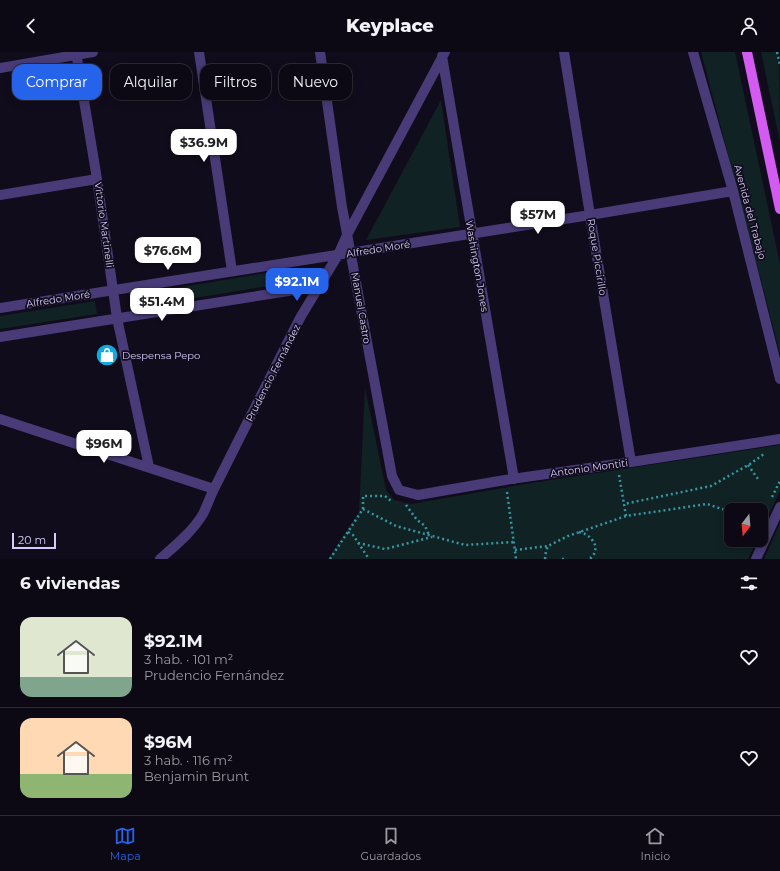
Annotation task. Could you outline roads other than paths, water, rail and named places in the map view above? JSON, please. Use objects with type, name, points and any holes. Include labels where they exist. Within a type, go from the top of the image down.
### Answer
[{"type":"main road","points":[[747,52],[780,209]]},
{"type":"street","points":[[0,68],[76,53],[93,52]]},
{"type":"street","points":[[199,52],[232,272]]},
{"type":"street","name":"Manuel Castro","points":[[320,52],[347,235],[392,476],[399,490]]},
{"type":"street","name":"Roque Piccirillo","points":[[564,52],[631,462]]},
{"type":"street","name":"Avenida del Trabajo","points":[[694,52],[733,191],[780,379]]},
{"type":"street","name":"Vittorio Martinelli","points":[[76,53],[97,179],[117,318],[149,467]]},
{"type":"street","name":"Prudencio Fernández","points":[[160,559],[194,528],[203,513],[300,318],[338,255],[347,235],[443,54]]},
{"type":"street","name":"Washington Jones","points":[[443,54],[514,479]]},
{"type":"street","points":[[0,195],[97,179]]},
{"type":"street","name":"Alfredo Moré","points":[[0,308],[472,234],[733,191]]},
{"type":"street","points":[[0,337],[320,286]]},
{"type":"street","points":[[0,419],[214,489]]},
{"type":"street","name":"Antonio Montiti","points":[[399,490],[418,495],[778,439]]},
{"type":"street","points":[[756,559],[780,507]]},
{"type":"place","name":"Despensa Pepo","points":[[107,355]]}]
